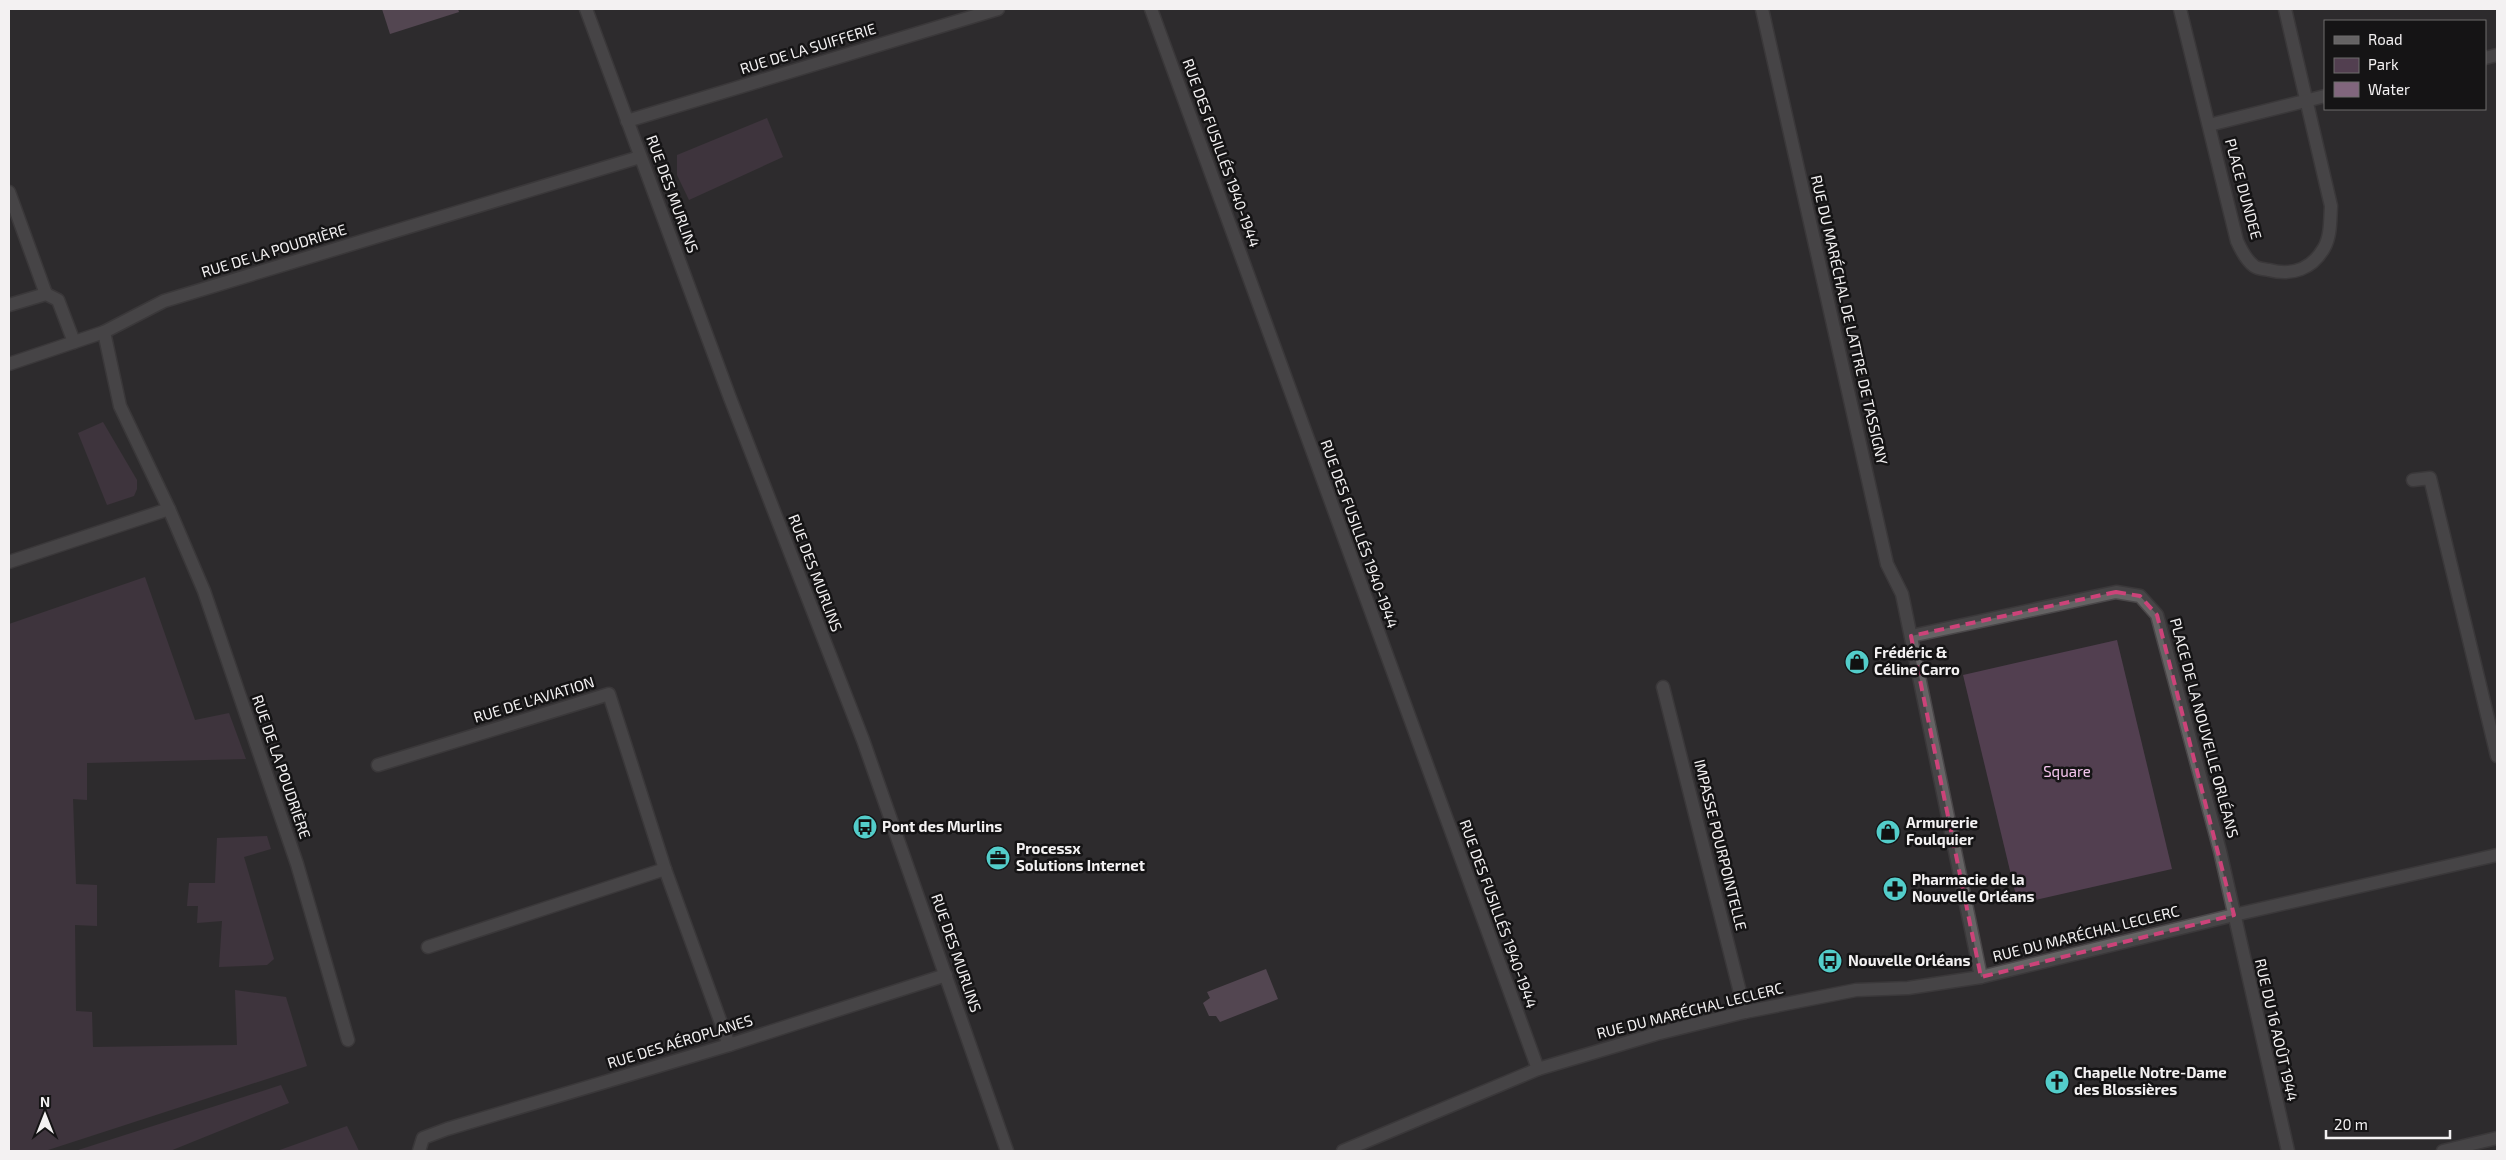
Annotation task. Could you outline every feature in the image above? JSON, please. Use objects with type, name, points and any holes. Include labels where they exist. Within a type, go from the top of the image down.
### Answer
[{"type":"street","name":"RUE DES MURLINS","points":[[586,9],[730,398],[863,740],[1007,1151]]},
{"type":"street","name":"RUE DE LA SUIFFERIE","points":[[627,121],[998,9]]},
{"type":"street","name":"RUE DES FUSILLÉS 1940-1944","points":[[1152,9],[1538,1069]]},
{"type":"street","name":"RUE DU MARÉCHAL DE LATTRE DE TASSIGNY","points":[[1762,9],[1887,564],[1902,594],[1911,636]]},
{"type":"street","name":"PLACE DUNDEE","points":[[2180,9],[2237,241],[2243,253],[2255,267],[2273,271],[2296,272],[2314,262],[2325,246],[2330,228],[2331,206],[2285,9]]},
{"type":"street","points":[[2305,101],[2324,96]]},
{"type":"street","name":"PLACE DUNDEE","points":[[2209,125],[2305,101]]},
{"type":"street","name":"RUE DE LA POUDRIÈRE","points":[[348,1040],[297,864],[204,591],[169,509],[120,406],[104,332],[164,301],[640,158]]},
{"type":"street","points":[[9,192],[46,294]]},
{"type":"street","points":[[9,305],[46,294],[58,300],[74,342]]},
{"type":"street","points":[[9,364],[104,332]]},
{"type":"street","points":[[2413,480],[2430,478],[2497,756]]},
{"type":"street","points":[[9,562],[169,509]]},
{"type":"street","name":"PLACE DE LA NOUVELLE ORLÉANS","points":[[1911,636],[2116,592],[2140,596],[2157,615],[2220,852],[2234,915]]},
{"type":"street","points":[[1911,636],[1981,977]]},
{"type":"street","name":"IMPASSE POURPOINTELLE","points":[[1663,687],[1745,1012]]},
{"type":"street","name":"RUE DE L'AVIATION","points":[[378,765],[609,694],[666,869],[729,1045]]},
{"type":"street","name":"RUE DU MARÉCHAL LECLERC","points":[[1343,1151],[1538,1069],[1656,1034],[1745,1012],[1856,990],[1908,988],[1981,977],[2234,915],[2497,855]]},
{"type":"street","points":[[428,947],[666,869]]},
{"type":"street","name":"RUE DU 16 AOÛT 1944","points":[[2234,915],[2288,1151]]},
{"type":"street","name":"RUE DES AÉROPLANES","points":[[419,1151],[423,1138],[447,1129],[729,1045],[946,975]]},
{"type":"street","points":[[2443,1151],[2497,1138]]},
{"type":"highlighted area","points":[[2116,592],[2140,596],[2157,615],[2234,915],[1981,977],[1911,636]]},
{"type":"green space","points":[[767,118],[783,157],[689,200],[677,175],[677,155]]},
{"type":"green space","points":[[103,422],[137,480],[137,489],[134,496],[107,505],[78,433]]},
{"type":"green space","points":[[145,577],[195,720],[229,713],[246,759],[87,763],[87,800],[73,799],[76,884],[97,885],[97,926],[75,925],[76,1011],[92,1012],[93,1047],[237,1045],[235,990],[286,997],[307,1066],[45,1151],[9,1151],[9,624]]},
{"type":"green space","name":"Square","points":[[2117,640],[2172,869],[2018,904],[1963,675]]},
{"type":"green space","points":[[267,836],[271,849],[244,857],[274,959],[267,965],[219,967],[222,921],[197,923],[198,906],[187,906],[189,883],[215,883],[217,838]]},
{"type":"green space","points":[[281,1085],[289,1103],[170,1151],[75,1151]]},
{"type":"green space","points":[[347,1126],[359,1151],[277,1151]]},
{"type":"water","points":[[382,9],[458,9],[459,12],[390,34]]},
{"type":"water","points":[[1266,969],[1278,999],[1220,1022],[1216,1016],[1209,1016],[1203,1003],[1210,998],[1207,992]]},
{"type":"place","name":"Frédéric & Céline Carro","points":[[1857,662]]},
{"type":"place","name":"Pont des Murlins","points":[[865,827]]},
{"type":"place","name":"Armurerie Foulquier","points":[[1888,832]]},
{"type":"place","name":"Processx Solutions Internet","points":[[998,858]]},
{"type":"place","name":"Pharmacie de la Nouvelle Orléans","points":[[1895,889]]},
{"type":"place","name":"Nouvelle Orléans","points":[[1830,961]]},
{"type":"place","name":"Chapelle Notre-Dame des Blossières","points":[[2057,1082]]}]
